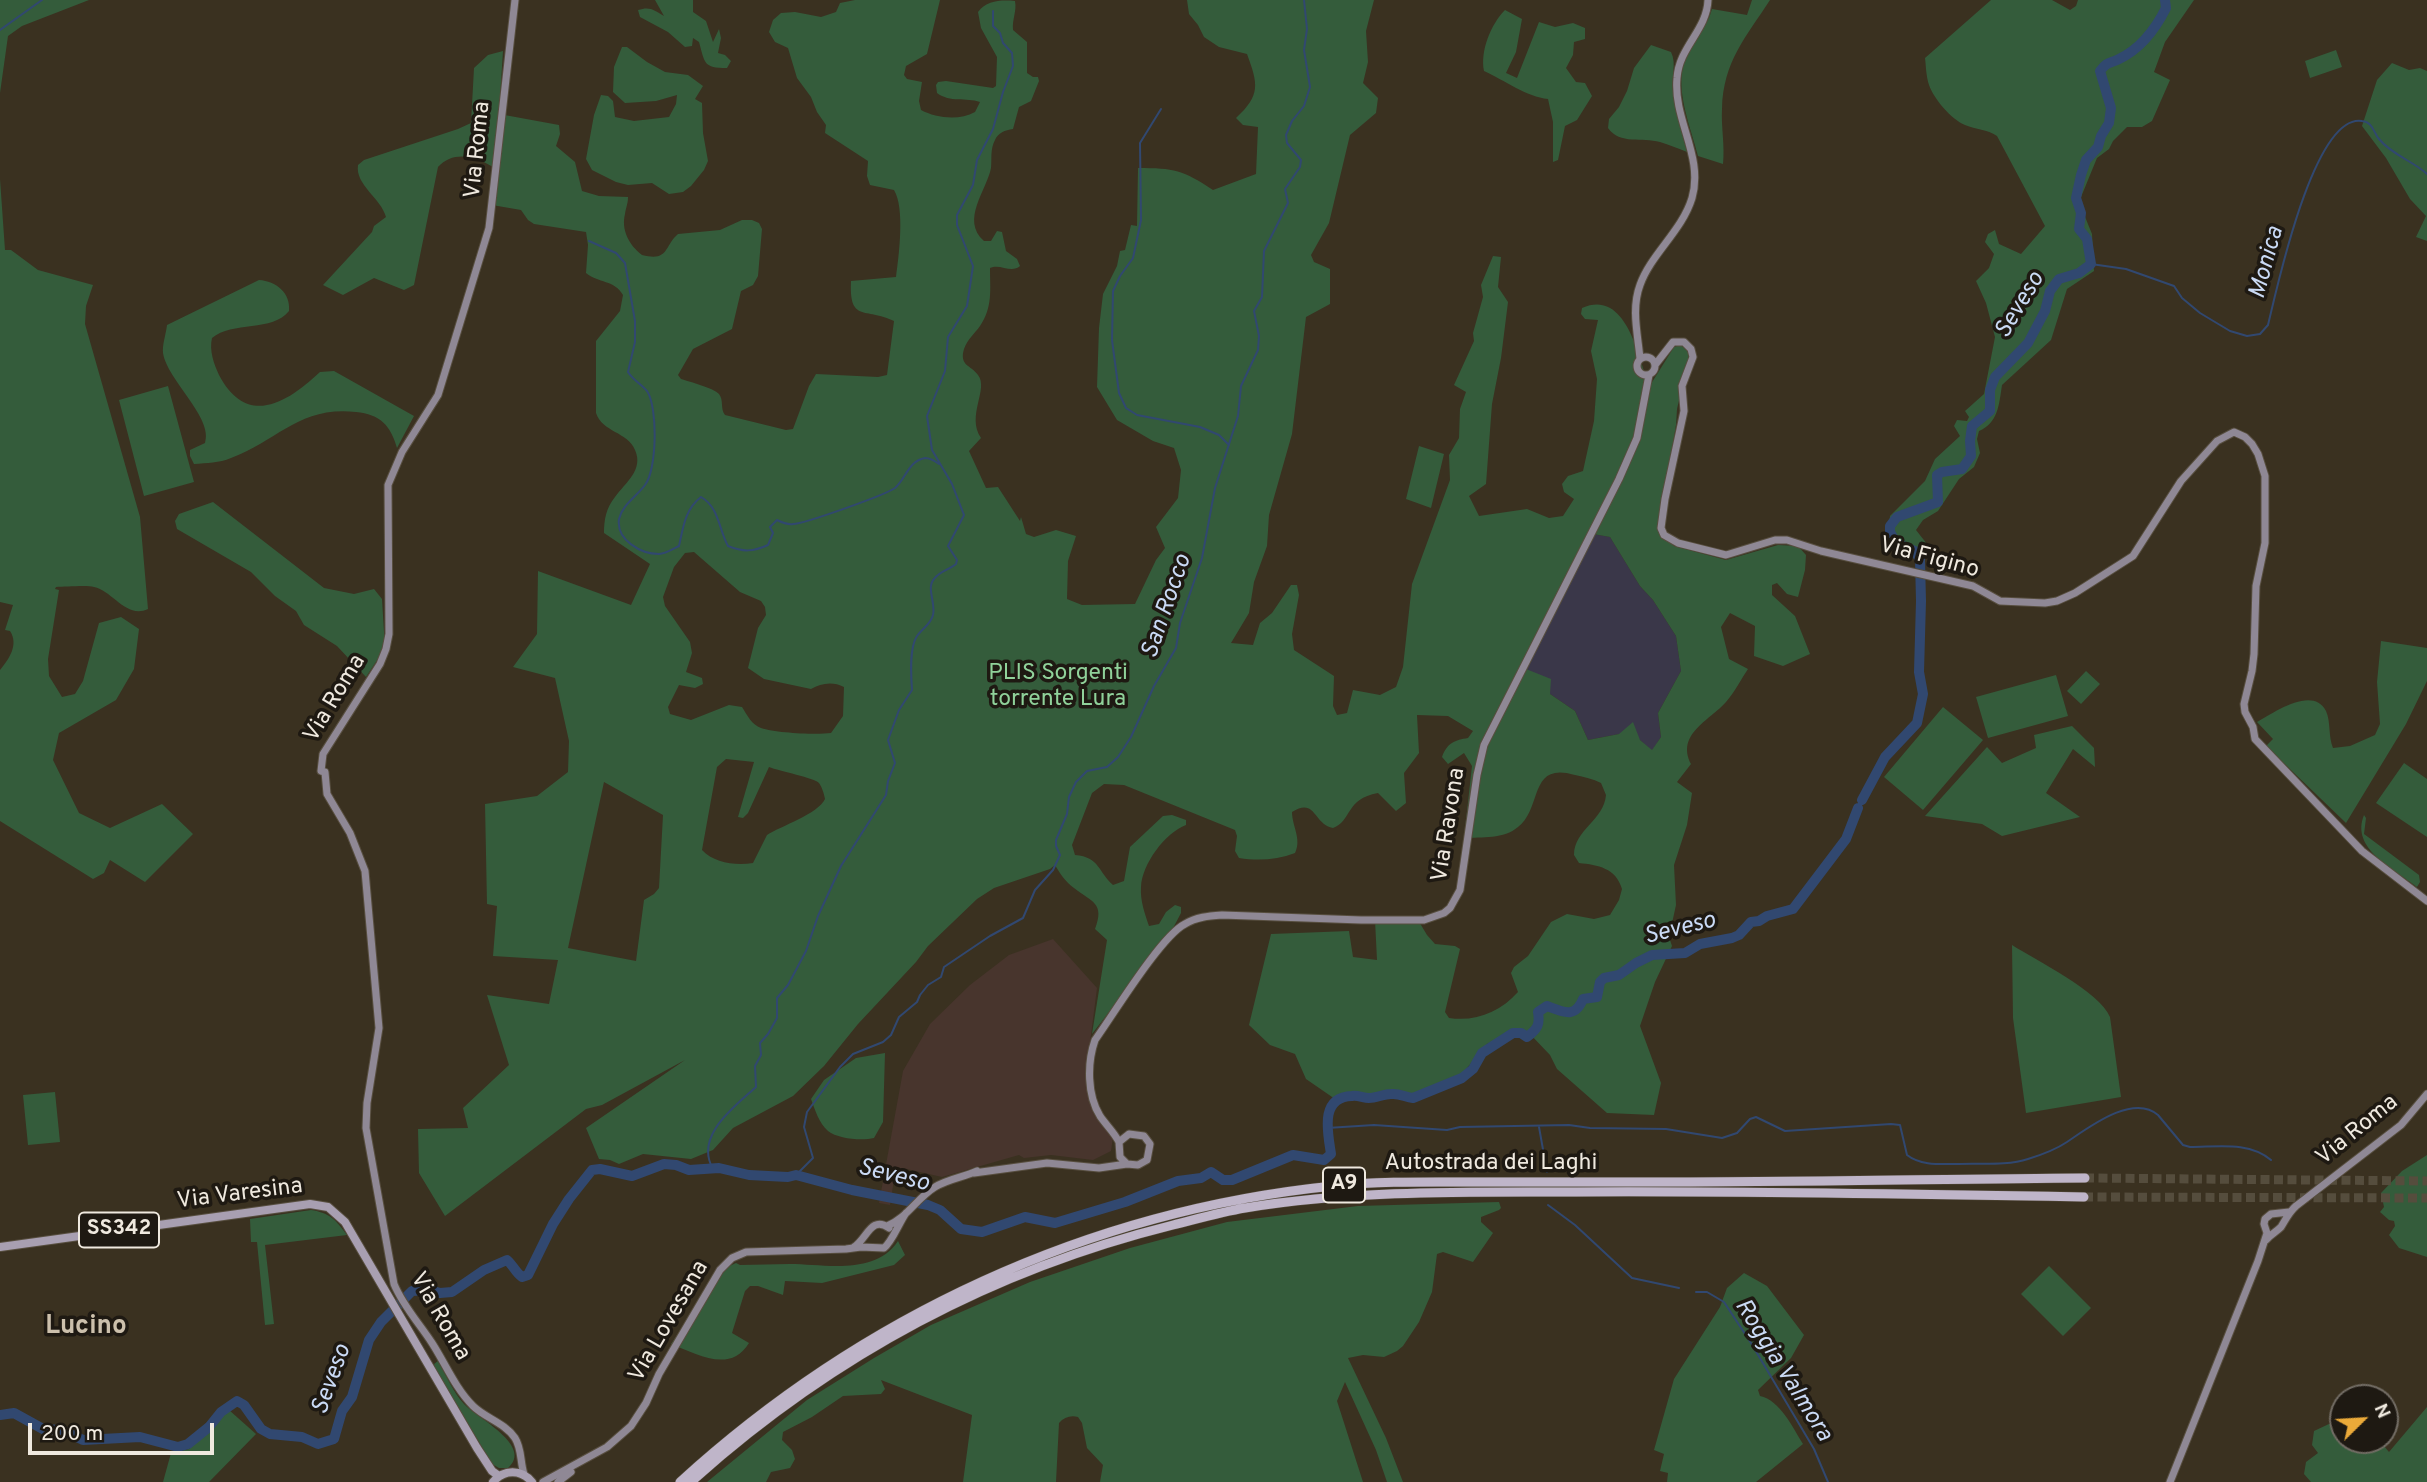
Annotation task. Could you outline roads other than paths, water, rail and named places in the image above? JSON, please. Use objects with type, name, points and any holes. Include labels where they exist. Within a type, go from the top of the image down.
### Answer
[{"type":"highway","name":"Autostrada dei Laghi","points":[[680,1482],[758,1415],[820,1371],[932,1305],[1005,1271],[1081,1241],[1241,1198],[1336,1185],[1429,1182],[2085,1178]]},
{"type":"highway","name":"Autostrada dei Laghi","points":[[691,1482],[733,1446],[828,1375],[876,1345],[945,1308],[1017,1275],[1086,1249],[1131,1235],[1242,1208],[1339,1196],[1432,1193],[1710,1191],[2084,1197]]},
{"type":"main road","name":"Via Varesina","points":[[0,1247],[274,1209],[320,1205],[335,1211],[345,1222],[495,1480]]},
{"type":"main road","points":[[495,1480],[519,1473],[532,1482]]},
{"type":"street","name":"Via Roma","points":[[515,0],[489,228],[438,395],[402,452],[388,485],[389,634],[386,649],[380,664],[327,747],[322,758],[321,771],[325,772],[327,794],[350,833],[365,871],[379,1028],[367,1103],[366,1128],[394,1284],[402,1301],[466,1398],[516,1439],[521,1464],[519,1473]]},
{"type":"street","points":[[1640,359],[1635,317],[1640,284],[1687,211],[1696,182],[1695,165],[1677,96],[1676,82],[1682,53],[1701,25],[1707,0]]},
{"type":"street","points":[[1638,337],[1655,366]]},
{"type":"street","name":"Via Figino","points":[[1640,359],[1661,355],[1669,344],[1680,341],[1688,345],[1693,357],[1682,386],[1684,411],[1665,499],[1661,528],[1664,535],[1678,543],[1726,555],[1775,540],[1787,540],[1821,551],[1973,586],[2000,601],[2045,603],[2065,598],[2133,556],[2181,481],[2217,442],[2234,432],[2245,437],[2258,454],[2265,476],[2264,543],[2256,586],[2254,654],[2244,704],[2255,739],[2362,851],[2427,901]]},
{"type":"street","points":[[1646,375],[1661,355]]},
{"type":"street","name":"Via Ravona","points":[[1119,1142],[1092,1099],[1090,1066],[1095,1040],[1168,938],[1184,924],[1202,917],[1222,915],[1336,920],[1424,920],[1444,914],[1455,902],[1460,890],[1484,745],[1619,479],[1637,438],[1646,375],[1639,369],[1640,359]]},
{"type":"street","name":"Via Roma","points":[[2289,1212],[2401,1125],[2427,1094]]},
{"type":"street","points":[[1114,1132],[1127,1135]]},
{"type":"street","points":[[887,1226],[897,1222],[936,1186],[974,1173],[1047,1163],[1099,1168],[1127,1164],[1138,1166],[1147,1160],[1150,1150],[1144,1136],[1134,1133],[1119,1142],[1119,1157],[1127,1164]]},
{"type":"street","points":[[974,1173],[978,1170],[1038,1160],[1105,1164],[1119,1157]]},
{"type":"street","points":[[2270,1231],[2264,1224],[2269,1215],[2289,1212]]},
{"type":"street","points":[[2270,1231],[2279,1229],[2289,1212]]},
{"type":"street","points":[[867,1235],[873,1247],[880,1249],[887,1246],[906,1213]]},
{"type":"street","points":[[2275,1214],[2280,1217],[2282,1223]]},
{"type":"street","points":[[851,1248],[862,1242],[874,1225],[882,1223],[892,1235]]},
{"type":"street","points":[[2170,1482],[2270,1231]]},
{"type":"street","name":"Via Lovesana","points":[[550,1481],[622,1436],[639,1416],[659,1374],[726,1262],[746,1252],[873,1247]]},
{"type":"waterway","points":[[0,30],[42,0]]},
{"type":"waterway","name":"San Rocco","points":[[796,1175],[813,1158],[804,1127],[807,1112],[840,1067],[853,1054],[883,1042],[891,1035],[899,1017],[917,1002],[928,985],[941,977],[944,967],[1023,918],[1035,890],[1053,870],[1060,855],[1056,840],[1076,782],[1087,771],[1107,767],[1118,757],[1176,648],[1180,623],[1202,558],[1215,488],[1238,416],[1241,386],[1258,350],[1259,336],[1254,311],[1262,297],[1264,251],[1288,203],[1285,189],[1300,167],[1301,160],[1287,143],[1286,135],[1292,121],[1304,106],[1310,87],[1304,50],[1307,29],[1304,0]]},
{"type":"waterway","name":"Seveso","points":[[1862,800],[1885,757],[1917,723],[1923,694],[1919,672],[1920,560],[1915,551],[1896,543],[1890,526],[1897,517],[1938,502],[1937,475],[1962,469],[1971,456],[1972,426],[1990,411],[1990,390],[1995,377],[2028,343],[2045,311],[2050,291],[2059,279],[2079,273],[2091,264],[2087,239],[2079,229],[2081,213],[2076,198],[2086,160],[2098,147],[2109,123],[2111,108],[2100,71],[2107,64],[2134,50],[2147,37],[2166,8],[2165,0]]},
{"type":"waterway","points":[[713,1169],[708,1157],[712,1134],[728,1113],[756,1087],[755,1066],[761,1055],[760,1043],[777,1018],[777,998],[788,985],[806,951],[818,916],[841,866],[886,795],[895,763],[888,740],[899,710],[912,690],[911,662],[914,641],[933,615],[931,591],[934,579],[956,564],[957,560],[948,546],[964,515],[952,484],[932,450],[927,416],[945,371],[948,337],[967,306],[973,266],[957,225],[957,215],[973,185],[977,160],[993,129],[1013,66],[1012,53],[993,26],[993,11]]},
{"type":"waterway","points":[[1161,109],[1140,143],[1141,220],[1133,258],[1113,291],[1112,340],[1119,393],[1126,408],[1137,415],[1200,427],[1219,435],[1229,445]]},
{"type":"waterway","name":"Monica","points":[[2091,264],[2126,269],[2174,286],[2182,298],[2200,313],[2230,331],[2247,336],[2260,334],[2268,325],[2300,206],[2328,144],[2345,126],[2362,121],[2368,123],[2384,145],[2427,174]]},
{"type":"waterway","points":[[589,241],[616,253],[625,263],[635,321],[635,342],[628,372],[647,391],[653,410],[655,438],[649,477],[623,509],[619,519],[621,533],[631,544],[659,554],[679,546],[688,513],[701,497],[712,507],[728,546],[743,550],[758,549],[768,545],[773,533],[770,527],[777,520],[793,524],[844,509],[895,488],[911,466],[919,460],[925,458],[939,464]]},
{"type":"waterway","name":"Seveso","points":[[0,1415],[14,1413],[43,1429],[62,1430],[83,1440],[140,1437],[178,1447],[188,1444],[209,1427],[221,1412],[237,1401],[244,1405],[261,1429],[270,1434],[302,1437],[318,1444],[334,1439],[342,1411],[352,1397],[369,1340],[381,1322],[412,1291],[452,1292],[484,1270],[507,1260],[522,1277],[528,1275],[553,1224],[592,1170],[600,1169],[632,1176],[664,1164],[689,1170],[719,1168],[749,1175],[796,1175],[852,1190],[928,1205],[940,1210],[961,1229],[982,1232],[1025,1217],[1055,1223],[1125,1202],[1178,1181],[1201,1178],[1211,1172],[1223,1180],[1232,1180],[1293,1155],[1324,1160],[1331,1154],[1328,1127],[1330,1109],[1342,1098],[1372,1098],[1394,1094],[1413,1098],[1462,1078],[1473,1069],[1482,1053],[1513,1033],[1521,1033],[1527,1037],[1531,1034],[1539,1020],[1538,1012],[1547,1006],[1563,1012],[1572,1012],[1583,999],[1597,997],[1600,982],[1604,978],[1619,975],[1652,955],[1685,953],[1700,944],[1732,938],[1739,935],[1751,922],[1793,909],[1846,839],[1858,808]]},
{"type":"waterway","points":[[1327,1128],[1374,1125],[1447,1130],[1460,1127],[1569,1125],[1590,1128],[1666,1129],[1722,1138],[1737,1133],[1750,1119],[1756,1117],[1785,1131],[1891,1124],[1900,1125],[1907,1155],[1918,1161],[1938,1164],[1993,1164],[2011,1163],[2043,1154],[2111,1115],[2136,1108],[2148,1109],[2158,1115],[2183,1145],[2243,1148],[2253,1150],[2271,1160]]},
{"type":"waterway","points":[[1539,1127],[1547,1172]]},
{"type":"waterway","name":"Roggia Valmora","points":[[1548,1205],[1575,1225],[1632,1278],[1679,1288]]},
{"type":"waterway","name":"Roggia Valmora","points":[[1696,1292],[1707,1292],[1724,1302],[1814,1449],[1828,1482]]},
{"type":"tunnel","points":[[2085,1178],[2427,1181]]},
{"type":"tunnel","points":[[2084,1197],[2427,1198]]},
{"type":"district","name":"Lucino","points":[[86,1328]]},
{"type":"park label","name":"PLIS Sorgenti torrente Lura","points":[[1058,687]]}]
